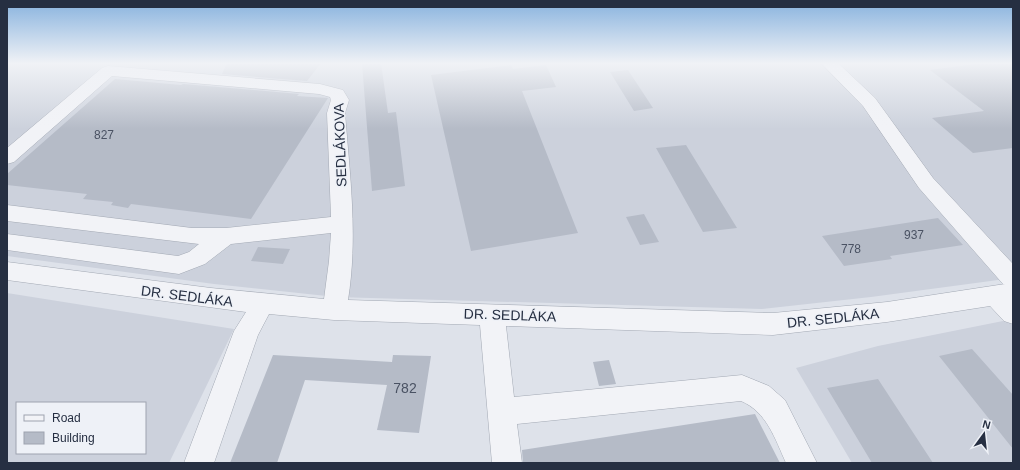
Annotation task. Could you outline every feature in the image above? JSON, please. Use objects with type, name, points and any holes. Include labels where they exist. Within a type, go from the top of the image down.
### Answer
[{"type":"street","name":"SEDLÁKOVA","points":[[7,158],[92,85]]},
{"type":"street","name":"SEDLÁKOVA","points":[[262,85],[329,91],[337,94],[340,100],[336,113],[343,224],[334,310]]},
{"type":"street","points":[[851,85],[869,102],[926,183],[1007,289],[1013,314]]},
{"type":"street","points":[[7,213],[192,236],[226,236],[343,224]]},
{"type":"street","points":[[7,242],[179,265],[197,258],[226,236]]},
{"type":"street","name":"DR. SEDLÁKA","points":[[7,271],[261,305],[334,310],[773,324],[887,312],[1007,289]]},
{"type":"street","points":[[199,463],[247,331],[261,305]]},
{"type":"street","points":[[492,315],[507,463]]},
{"type":"street","points":[[502,412],[742,388],[759,394],[776,410],[802,463]]},
{"type":"shaded area","points":[[7,85],[1013,85],[1013,278],[871,297],[762,309],[336,297],[214,284],[7,256]]},
{"type":"shaded area","points":[[7,293],[234,329],[169,463],[7,463]]},
{"type":"shaded area","points":[[1013,319],[1013,463],[852,463],[796,368],[878,346]]},
{"type":"building","points":[[108,85],[194,85],[328,98],[251,219],[131,204],[128,208],[111,205],[113,202],[83,199],[87,194],[7,185],[7,174]]},
{"type":"building","points":[[364,85],[384,85],[388,113],[396,112],[405,186],[372,191]]},
{"type":"building","points":[[433,85],[555,85],[556,87],[522,91],[578,233],[471,251]]},
{"type":"building","points":[[618,85],[638,85],[653,108],[634,111]]},
{"type":"building","points":[[950,85],[1013,85],[1013,148],[973,153],[932,118],[984,111]]},
{"type":"building","points":[[686,145],[737,228],[703,232],[656,148]]},
{"type":"building","points":[[644,214],[659,242],[640,245],[626,217]]},
{"type":"building","points":[[938,218],[963,245],[890,256],[892,259],[844,266],[822,236]]},
{"type":"building","points":[[258,247],[290,249],[283,264],[251,261]]},
{"type":"building","points":[[972,349],[1013,395],[1013,449],[939,356]]},
{"type":"building","points":[[273,355],[392,362],[393,355],[431,356],[419,433],[377,430],[387,385],[305,380],[277,463],[230,463]]},
{"type":"building","points":[[609,360],[616,384],[599,386],[593,362]]},
{"type":"building","points":[[878,379],[933,463],[872,463],[827,388]]},
{"type":"building","points":[[755,414],[780,463],[523,463],[522,450]]}]
